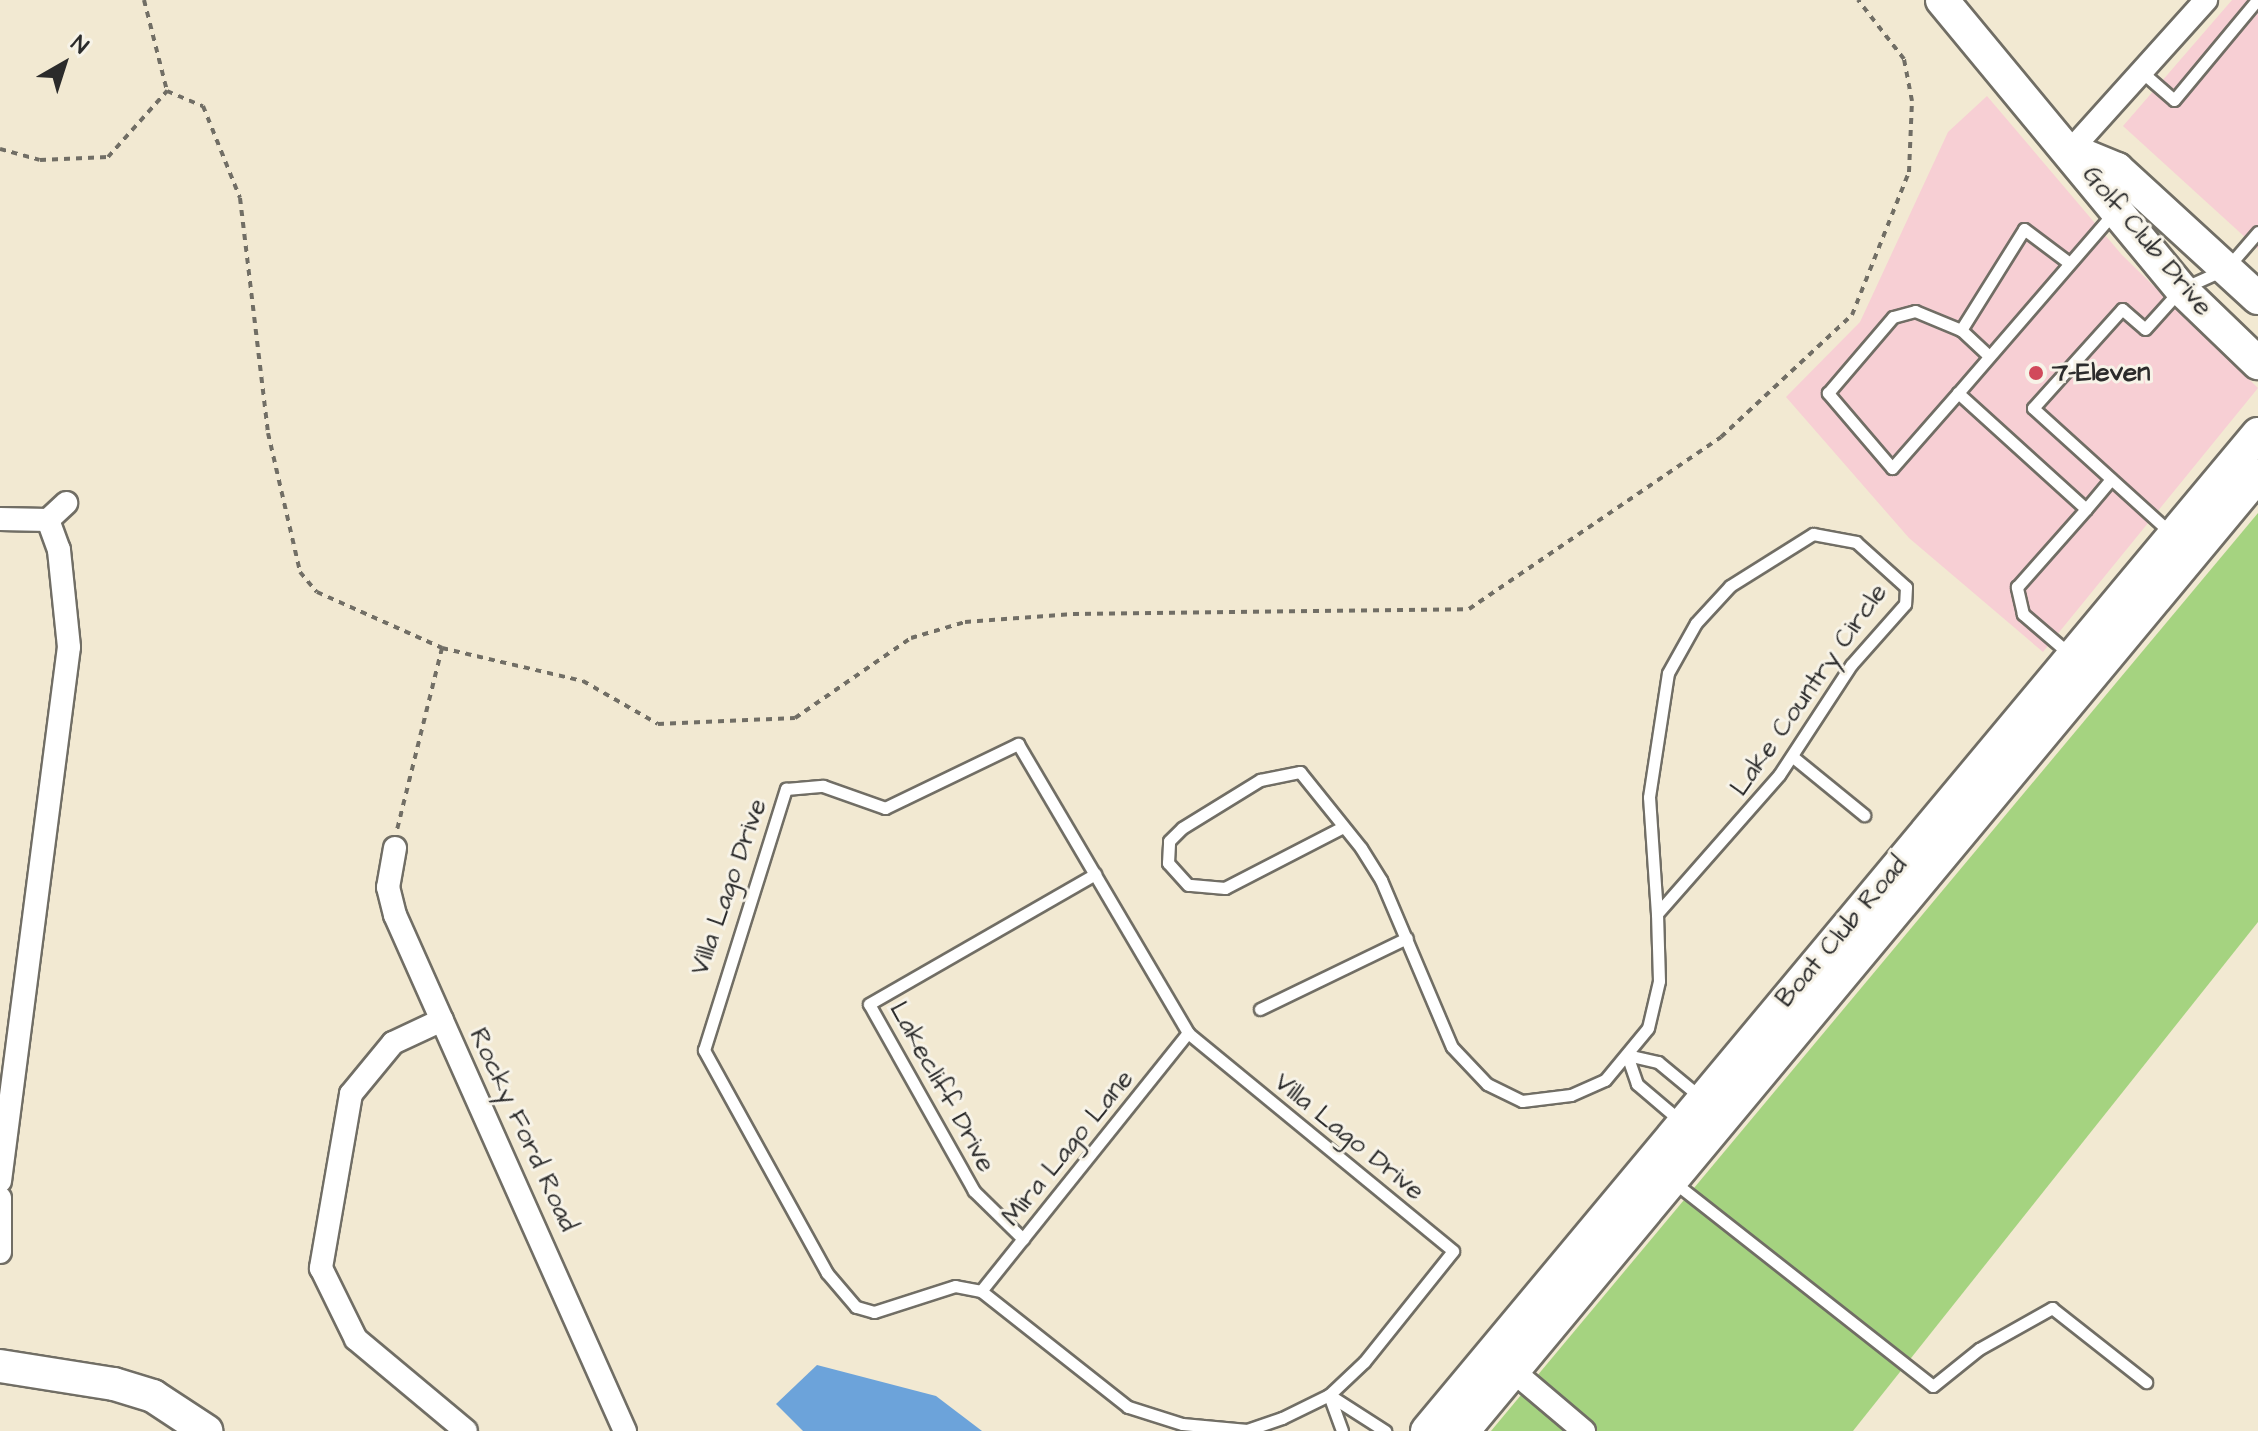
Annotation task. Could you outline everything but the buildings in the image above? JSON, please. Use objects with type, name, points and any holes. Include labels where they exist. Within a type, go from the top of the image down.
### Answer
[{"type":"main road","name":"Golf Club Drive","points":[[1948,2],[2071,150],[2117,169],[2126,198],[2181,289],[2258,363]]},
{"type":"main road","name":"Golf Club Drive","points":[[2126,198],[2226,269],[2258,298]]},
{"type":"main road","name":"Boat Club Road","points":[[1463,1431],[1672,1180],[1700,1118],[2072,657],[2258,434]]},
{"type":"main road","name":"Boat Club Road","points":[[1427,1431],[2258,475]]},
{"type":"main road","points":[[0,1366],[114,1384],[153,1396],[206,1431]]},
{"type":"street","points":[[2071,150],[2206,0]]},
{"type":"street","points":[[0,519],[48,520],[66,503]]},
{"type":"street","points":[[0,1181],[69,647],[59,550],[48,520]]},
{"type":"street","name":"Rocky Ford Road","points":[[395,848],[388,887],[395,915],[625,1431]]},
{"type":"street","points":[[442,1020],[393,1043],[351,1094],[321,1268],[356,1339],[466,1431]]},
{"type":"street","points":[[0,1198],[0,1252]]},
{"type":"street","points":[[1513,1371],[1584,1431]]},
{"type":"lane","points":[[2143,73],[2174,100],[2257,0]]},
{"type":"lane","points":[[1989,356],[1961,330],[1915,311],[1893,317],[1828,393],[1892,468],[2126,198]]},
{"type":"lane","points":[[1961,330],[2024,229],[2068,262]]},
{"type":"lane","points":[[2173,536],[2033,408],[2122,309],[2145,329],[2181,289],[2226,269],[2258,232]]},
{"type":"lane","points":[[1958,393],[2086,509]]},
{"type":"lane","points":[[2072,657],[2023,614],[2017,587],[2111,479]]},
{"type":"lane","name":"Lake Country Circle","points":[[1343,827],[1225,888],[1188,885],[1168,863],[1169,841],[1182,828],[1239,790],[1292,770],[1343,827],[1381,880],[1452,1047],[1505,1094],[1522,1101],[1571,1095],[1605,1080],[1627,1055],[1653,1016],[1657,914],[1650,773],[1658,705],[1680,648],[1713,602],[1764,559],[1813,534],[1842,536],[1897,578],[1907,598],[1839,681],[1793,757],[1657,914]]},
{"type":"lane","name":"Villa Lago Drive","points":[[1018,744],[1095,874],[1188,1033],[1453,1251],[1329,1395],[1247,1430],[1203,1426],[1128,1407],[981,1291],[955,1286],[874,1312],[856,1307],[827,1273],[704,1050],[712,1007],[776,808],[786,789],[803,783],[885,808],[1018,744]]},
{"type":"lane","points":[[1793,757],[1864,815]]},
{"type":"lane","name":"Lakecliff Drive","points":[[1023,1239],[974,1191],[869,1004],[1095,874]]},
{"type":"lane","points":[[1260,1009],[1407,938]]},
{"type":"lane","name":"Mira Lago Lane","points":[[981,1291],[1188,1033]]},
{"type":"lane","points":[[1627,1055],[1658,1062],[1700,1118]]},
{"type":"lane","points":[[1627,1055],[1637,1084],[1700,1118]]},
{"type":"lane","points":[[1672,1180],[1933,1386],[1979,1349],[2052,1308],[2146,1382]]},
{"type":"lane","points":[[1329,1395],[1342,1431]]},
{"type":"lane","points":[[1329,1395],[1385,1431]]},
{"type":"path","points":[[144,0],[167,91]]},
{"type":"path","points":[[167,91],[203,106],[240,198],[268,433],[300,572],[317,592],[442,648],[583,681],[658,724],[795,718],[911,638],[965,622],[1073,614],[1469,609],[1721,437],[1852,315],[1909,172],[1912,101],[1904,59],[1858,0]]},
{"type":"path","points":[[0,149],[40,160],[108,157],[167,91]]},
{"type":"path","points":[[395,848],[442,648]]},
{"type":"shaded area","points":[[2232,0],[2258,0],[2258,249],[2123,126]]},
{"type":"shaded area","points":[[1987,96],[2122,255],[2258,388],[2043,652],[1909,538],[1786,397],[1860,322],[1948,132]]},
{"type":"green space","points":[[2258,513],[2258,922],[1853,1431],[1491,1431]]},
{"type":"water","points":[[817,1365],[936,1396],[982,1431],[803,1431],[776,1404]]},
{"type":"place","name":"7-Eleven","points":[[2036,373]]}]
